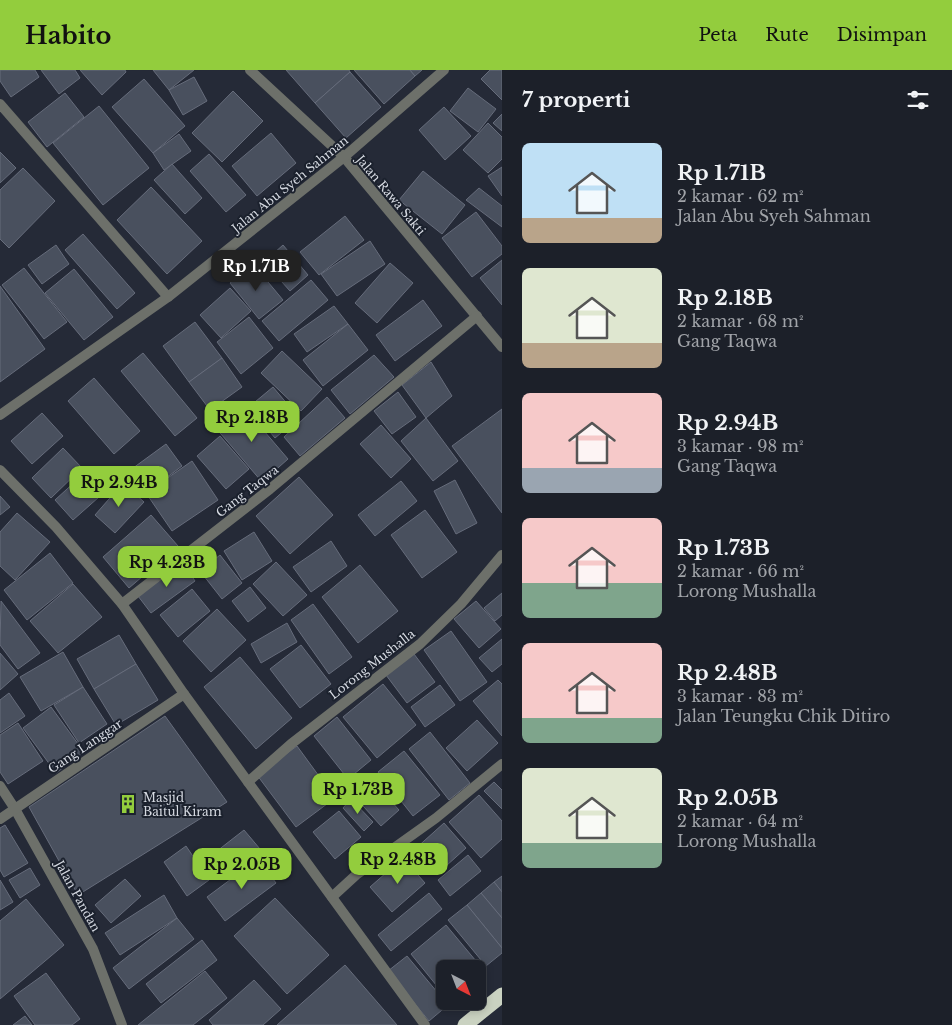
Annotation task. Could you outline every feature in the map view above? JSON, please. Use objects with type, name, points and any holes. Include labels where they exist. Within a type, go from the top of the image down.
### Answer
[{"type":"highway","points":[[465,1025],[502,995]]},
{"type":"street","name":"Jalan Rawa Sakti","points":[[250,70],[344,157],[502,347]]},
{"type":"street","name":"Jalan Abu Syeh Sahman","points":[[2,410],[168,297],[344,157],[444,70]]},
{"type":"street","points":[[0,104],[168,297]]},
{"type":"street","name":"Gang Taqwa","points":[[122,604],[270,490],[477,316]]},
{"type":"street","points":[[0,470],[56,527],[122,604],[184,694],[425,1025]]},
{"type":"street","name":"Lorong Mushalla","points":[[248,782],[291,744],[420,644],[461,604],[502,555]]},
{"type":"street","name":"Gang Langgar","points":[[0,819],[184,694]]},
{"type":"street","points":[[332,897],[356,875],[436,818],[502,764]]},
{"type":"street","name":"Jalan Pandan","points":[[0,786],[15,809],[93,949],[122,1025]]},
{"type":"building","points":[[0,70],[35,70],[39,77],[11,97],[0,81]]},
{"type":"building","points":[[41,70],[75,70],[80,78],[59,94]]},
{"type":"building","points":[[80,70],[125,70],[126,72],[102,95]]},
{"type":"building","points":[[153,70],[194,70],[169,90]]},
{"type":"building","points":[[286,70],[349,70],[350,72],[315,103]]},
{"type":"building","points":[[354,70],[410,70],[415,76],[384,104]]},
{"type":"building","points":[[410,70],[422,70],[415,76]]},
{"type":"building","points":[[490,70],[502,70],[502,100],[481,79]]},
{"type":"building","points":[[350,72],[381,107],[346,138],[315,103]]},
{"type":"building","points":[[194,77],[207,101],[183,115],[169,90]]},
{"type":"building","points":[[144,79],[185,126],[153,153],[112,107]]},
{"type":"building","points":[[468,88],[496,109],[478,132],[450,111]]},
{"type":"building","points":[[233,91],[263,121],[222,162],[192,133]]},
{"type":"building","points":[[65,93],[84,117],[47,147],[28,122]]},
{"type":"building","points":[[99,106],[149,168],[103,205],[53,143]]},
{"type":"building","points":[[444,107],[471,136],[445,160],[419,130]]},
{"type":"building","points":[[502,114],[502,131],[493,123]]},
{"type":"building","points":[[488,123],[502,137],[502,159],[488,173],[463,150]]},
{"type":"building","points":[[271,133],[296,163],[257,196],[232,166]]},
{"type":"building","points":[[179,134],[191,151],[164,170],[153,153]]},
{"type":"building","points":[[0,152],[16,168],[0,183]]},
{"type":"building","points":[[209,154],[246,195],[226,212],[190,171]]},
{"type":"building","points":[[172,164],[202,198],[185,214],[154,180]]},
{"type":"building","points":[[502,167],[502,196],[488,176]]},
{"type":"building","points":[[23,168],[55,201],[9,248],[0,239],[0,190]]},
{"type":"building","points":[[423,171],[465,205],[442,234],[399,200]]},
{"type":"building","points":[[151,187],[202,241],[167,274],[117,220]]},
{"type":"building","points":[[479,188],[502,206],[502,227],[466,200]]},
{"type":"building","points":[[476,212],[502,246],[502,254],[472,277],[442,238]]},
{"type":"building","points":[[345,216],[364,240],[319,275],[300,252]]},
{"type":"building","points":[[83,234],[135,293],[117,309],[65,250]]},
{"type":"building","points":[[370,241],[385,264],[337,296],[321,274]]},
{"type":"building","points":[[56,245],[69,264],[42,284],[28,265]]},
{"type":"building","points":[[283,245],[308,275],[290,291],[264,262]]},
{"type":"building","points":[[502,260],[502,305],[480,278]]},
{"type":"building","points":[[390,263],[413,283],[377,323],[355,303]]},
{"type":"building","points":[[253,264],[283,300],[259,319],[230,283]]},
{"type":"building","points":[[24,268],[67,322],[44,339],[2,285]]},
{"type":"building","points":[[74,269],[113,317],[84,340],[45,293]]},
{"type":"building","points":[[311,280],[328,300],[279,341],[262,321]]},
{"type":"building","points":[[0,286],[45,349],[0,382]]},
{"type":"building","points":[[230,288],[251,311],[221,338],[200,315]]},
{"type":"building","points":[[423,300],[442,326],[395,361],[376,335]]},
{"type":"building","points":[[334,306],[348,324],[307,352],[294,334]]},
{"type":"building","points":[[249,317],[273,348],[241,374],[217,342]]},
{"type":"building","points":[[195,322],[222,358],[189,382],[163,346]]},
{"type":"building","points":[[348,324],[368,350],[323,386],[303,360]]},
{"type":"building","points":[[282,351],[322,389],[301,411],[261,373]]},
{"type":"building","points":[[143,353],[197,418],[175,436],[121,371]]},
{"type":"building","points":[[374,355],[394,377],[350,414],[331,390]]},
{"type":"building","points":[[222,358],[242,387],[210,410],[189,382]]},
{"type":"building","points":[[431,362],[452,396],[426,418],[402,385]]},
{"type":"building","points":[[94,378],[140,431],[114,454],[68,401]]},
{"type":"building","points":[[273,387],[299,418],[275,438],[249,407]]},
{"type":"building","points":[[398,392],[416,417],[392,434],[374,411]]},
{"type":"building","points":[[327,397],[345,418],[300,456],[284,437]]},
{"type":"building","points":[[241,404],[288,459],[262,482],[215,427]]},
{"type":"building","points":[[502,409],[502,513],[452,446]]},
{"type":"building","points":[[42,413],[63,436],[32,464],[11,441]]},
{"type":"building","points":[[426,418],[458,461],[433,481],[401,441]]},
{"type":"building","points":[[381,425],[411,459],[391,478],[360,444]]},
{"type":"building","points":[[220,436],[249,469],[226,489],[197,456]]},
{"type":"building","points":[[166,444],[182,466],[146,493],[129,471]]},
{"type":"building","points":[[63,448],[82,468],[51,498],[32,478]]},
{"type":"building","points":[[192,461],[218,500],[172,531],[146,493]]},
{"type":"building","points":[[90,468],[108,489],[73,520],[55,500]]},
{"type":"building","points":[[299,477],[333,515],[290,554],[256,516]]},
{"type":"building","points":[[455,480],[477,523],[456,534],[434,491]]},
{"type":"building","points":[[401,481],[417,501],[375,536],[358,515]]},
{"type":"building","points":[[123,483],[144,502],[115,533],[95,515]]},
{"type":"building","points":[[0,496],[10,507],[0,515]]},
{"type":"building","points":[[425,510],[457,552],[422,578],[391,535]]},
{"type":"building","points":[[17,513],[50,542],[15,580],[0,566],[0,532]]},
{"type":"building","points":[[151,515],[178,546],[129,588],[103,557]]},
{"type":"building","points":[[254,532],[272,561],[242,580],[224,551]]},
{"type":"building","points":[[331,541],[347,566],[311,592],[293,567]]},
{"type":"building","points":[[50,553],[73,583],[27,620],[4,590]]},
{"type":"building","points":[[220,555],[242,583],[222,599],[200,571]]},
{"type":"building","points":[[276,562],[307,595],[283,616],[253,584]]},
{"type":"building","points":[[183,563],[195,581],[151,613],[138,596]]},
{"type":"building","points":[[360,565],[398,611],[358,643],[322,597]]},
{"type":"building","points":[[73,584],[102,617],[58,653],[30,621]]},
{"type":"building","points":[[250,587],[266,608],[248,622],[232,601]]},
{"type":"building","points":[[192,589],[210,611],[178,637],[160,615]]},
{"type":"building","points":[[502,593],[502,615],[495,621],[484,608]]},
{"type":"building","points":[[1,601],[40,653],[18,669],[0,645]]},
{"type":"building","points":[[476,601],[501,629],[479,648],[454,619]]},
{"type":"building","points":[[313,604],[352,657],[329,674],[291,620]]},
{"type":"building","points":[[217,609],[246,640],[211,672],[183,641]]},
{"type":"building","points":[[287,623],[297,642],[261,663],[251,644]]},
{"type":"building","points":[[451,631],[487,682],[460,701],[424,650]]},
{"type":"building","points":[[119,635],[136,664],[94,689],[77,659]]},
{"type":"building","points":[[502,639],[502,664],[492,672],[479,658]]},
{"type":"building","points":[[301,645],[331,684],[300,708],[270,669]]},
{"type":"building","points":[[63,652],[83,687],[41,711],[20,677]]},
{"type":"building","points":[[0,653],[18,674],[0,690]]},
{"type":"building","points":[[414,654],[435,682],[407,703],[386,675]]},
{"type":"building","points":[[240,657],[292,718],[256,749],[204,687]]},
{"type":"building","points":[[136,664],[158,700],[116,725],[94,689]]},
{"type":"building","points":[[498,680],[502,684],[502,736],[473,701]]},
{"type":"building","points":[[383,684],[416,725],[377,758],[343,717]]},
{"type":"building","points":[[440,685],[455,705],[425,727],[411,707]]},
{"type":"building","points":[[83,687],[107,724],[79,743],[54,705]]},
{"type":"building","points":[[9,693],[25,716],[0,733],[0,700]]},
{"type":"building","points":[[51,707],[84,752],[56,773],[23,728]]},
{"type":"building","name":"Masjid Baitul Kiram","points":[[165,716],[227,802],[78,895],[29,807]]},
{"type":"building","points":[[337,717],[371,760],[348,779],[314,736]]},
{"type":"building","points":[[477,720],[498,743],[467,771],[446,748]]},
{"type":"building","points":[[18,723],[43,761],[8,784],[0,772],[0,735]]},
{"type":"building","points":[[430,732],[470,783],[449,800],[409,749]]},
{"type":"building","points":[[297,746],[335,798],[296,827],[257,775]]},
{"type":"building","points":[[404,751],[440,795],[413,816],[378,772]]},
{"type":"building","points":[[373,781],[399,810],[381,826],[355,797]]},
{"type":"building","points":[[494,782],[502,790],[502,809],[484,791]]},
{"type":"building","points":[[479,795],[502,821],[502,839],[481,858],[449,822]]},
{"type":"building","points":[[351,799],[373,822],[364,831],[343,808]]},
{"type":"building","points":[[339,811],[361,837],[335,859],[313,832]]},
{"type":"building","points":[[444,823],[466,848],[436,875],[414,850]]},
{"type":"building","points":[[5,825],[28,863],[4,877],[0,870],[0,828]]},
{"type":"building","points":[[244,830],[260,849],[223,878],[208,858]]},
{"type":"building","points":[[186,846],[209,880],[187,896],[164,862]]},
{"type":"building","points":[[468,855],[481,871],[450,896],[438,880]]},
{"type":"building","points":[[403,858],[425,883],[392,912],[370,887]]},
{"type":"building","points":[[258,859],[276,883],[225,921],[207,897]]},
{"type":"building","points":[[30,868],[40,885],[20,898],[9,880]]},
{"type":"building","points":[[502,876],[502,892],[494,882]]},
{"type":"building","points":[[125,879],[141,896],[111,923],[95,905]]},
{"type":"building","points":[[0,880],[13,902],[0,910]]},
{"type":"building","points":[[494,882],[502,892],[502,918],[481,893]]},
{"type":"building","points":[[429,893],[442,909],[391,951],[378,935]]},
{"type":"building","points":[[481,893],[502,918],[502,948],[467,905]]},
{"type":"building","points":[[164,895],[177,918],[120,955],[105,933]]},
{"type":"building","points":[[275,898],[329,955],[287,994],[234,936]]},
{"type":"building","points":[[26,899],[64,945],[0,999],[0,921]]},
{"type":"building","points":[[467,905],[502,948],[502,953],[486,966],[486,960],[481,960],[448,920]]},
{"type":"building","points":[[177,918],[194,939],[129,989],[113,968]]},
{"type":"building","points":[[446,925],[475,960],[436,960],[436,985],[411,954]]},
{"type":"building","points":[[202,940],[217,960],[161,1003],[146,984]]},
{"type":"building","points":[[407,956],[436,991],[436,1010],[442,1010],[429,1021],[388,971]]},
{"type":"building","points":[[345,965],[397,1025],[277,1025]]},
{"type":"building","points":[[205,971],[227,998],[193,1025],[138,1025]]},
{"type":"building","points":[[46,973],[80,1019],[72,1025],[35,1025],[14,996]]},
{"type":"building","points":[[254,980],[281,1009],[263,1025],[213,1025],[209,1020]]},
{"type":"building","points":[[25,1016],[32,1025],[13,1025]]},
{"type":"place","name":"Masjid Baitul Kiram","points":[[128,804]]}]
